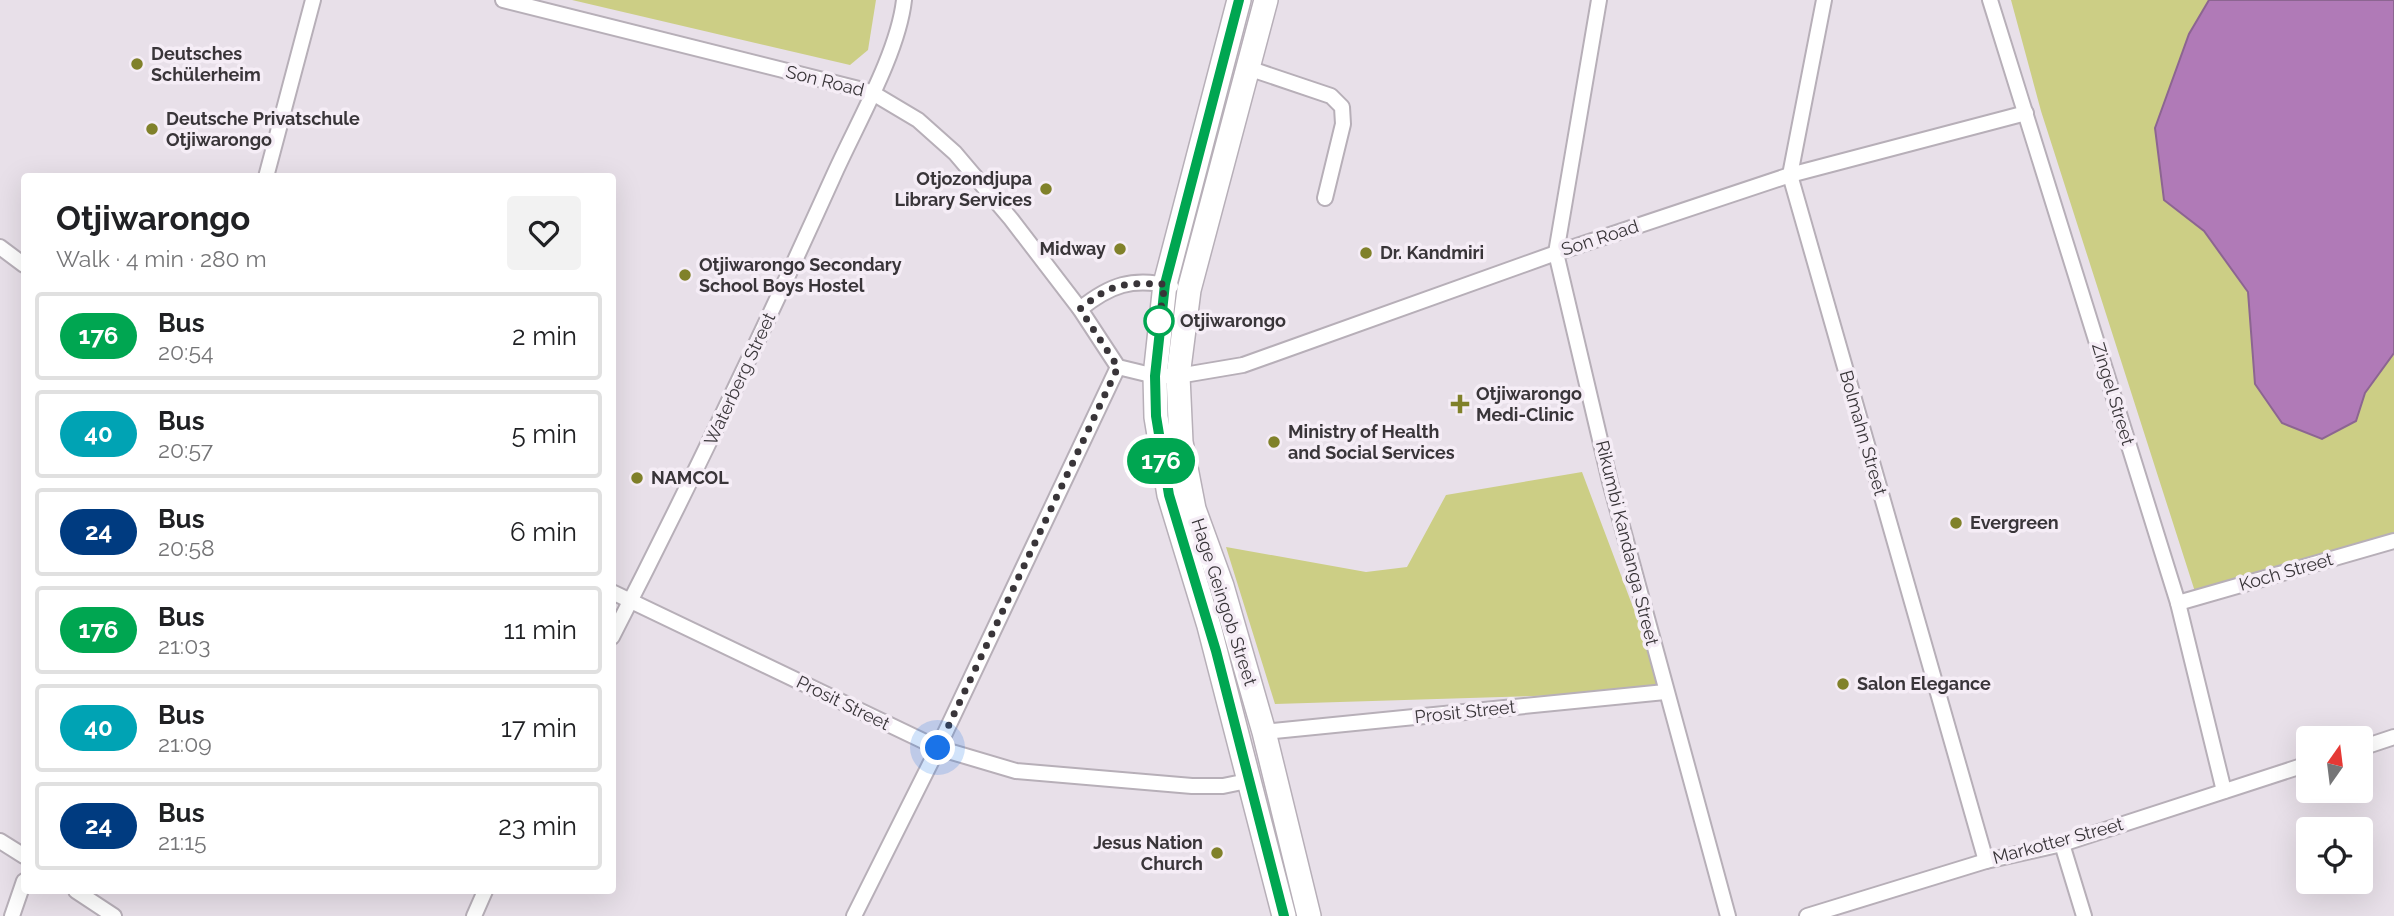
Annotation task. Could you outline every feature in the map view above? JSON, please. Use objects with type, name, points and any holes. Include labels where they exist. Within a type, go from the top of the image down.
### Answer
[{"type":"highway","name":"Hage Geingob Street","points":[[1239,0],[1165,284],[1155,376],[1159,440],[1169,495],[1252,780],[1284,916]]},
{"type":"highway","name":"Hage Geingob Street","points":[[1266,0],[1189,290],[1178,376],[1185,474],[1222,586],[1265,732],[1309,916]]},
{"type":"highway","points":[[1184,213],[1208,219]]},
{"type":"street","points":[[267,173],[313,0]]},
{"type":"street","name":"Son Road","points":[[502,0],[871,92],[918,120],[955,153],[1012,219],[1080,309],[1118,367]]},
{"type":"street","name":"Waterberg Street","points":[[616,629],[735,392],[896,41],[904,0]]},
{"type":"street","name":"Rikumbi Kandanga Street","points":[[1599,0],[1556,253],[1610,482],[1728,916]]},
{"type":"street","name":"Bolmahn Street","points":[[1824,0],[1790,175],[1986,861]]},
{"type":"street","name":"Zingel Street","points":[[1990,0],[2178,603],[2224,791]]},
{"type":"street","points":[[1248,68],[1331,96],[1342,107],[1343,124],[1325,198]]},
{"type":"street","name":"Son Road","points":[[1155,376],[1178,376],[1243,365],[1556,253],[1790,175],[2026,113]]},
{"type":"street","points":[[0,247],[21,263]]},
{"type":"street","points":[[1080,309],[1105,289],[1121,283],[1165,284],[1189,290]]},
{"type":"street","points":[[854,916],[938,748],[1118,367],[1155,376]]},
{"type":"street","name":"Koch Street","points":[[2178,603],[2394,541]]},
{"type":"street","name":"Prosit Street","points":[[616,594],[938,748],[1016,771],[1192,786],[1223,786],[1252,780]]},
{"type":"street","name":"Prosit Street","points":[[1265,732],[1665,692]]},
{"type":"street","points":[[2373,744],[2394,737]]},
{"type":"street","name":"Markotter Street","points":[[1807,916],[1986,861],[2062,844],[2296,768]]},
{"type":"street","points":[[0,841],[21,854]]},
{"type":"street","points":[[2062,844],[2084,916]]},
{"type":"street","points":[[12,916],[21,890]]},
{"type":"street","points":[[81,894],[114,916]]},
{"type":"street","points":[[474,916],[484,894]]},
{"type":"green space","points":[[572,0],[876,0],[868,50],[850,65]]},
{"type":"green space","points":[[2011,0],[2209,0],[2189,34],[2164,200],[2204,231],[2249,292],[2255,384],[2356,421],[2365,393],[2394,353],[2394,541],[2197,598],[2041,111]]},
{"type":"green space","points":[[1582,472],[1665,692],[1275,704],[1226,547],[1366,572],[1407,567],[1446,495]]},
{"type":"shaded area","points":[[2209,0],[2394,0],[2394,353],[2365,393],[2356,421],[2322,439],[2282,423],[2255,384],[2248,292],[2204,231],[2164,200],[2155,128],[2189,34]]},
{"type":"bus line","name":"176","points":[[1239,0],[1165,284],[1159,316],[1155,376],[1156,416],[1169,495],[1252,780],[1284,916]]},
{"type":"place","name":"Deutsches Schülerheim","points":[[137,64]]},
{"type":"place","name":"Deutsche Privatschule Otjiwarongo","points":[[152,129]]},
{"type":"place","name":"Otjozondjupa Library Services","points":[[1046,189]]},
{"type":"place","name":"Midway","points":[[1120,249]]},
{"type":"place","name":"Dr. Kandmiri","points":[[1366,253]]},
{"type":"place","name":"Otjiwarongo Secondary School Boys Hostel","points":[[685,275]]},
{"type":"place","name":"Otjiwarongo","points":[[1159,321]]},
{"type":"place","name":"Otjiwarongo Medi-Clinic","points":[[1460,404]]},
{"type":"place","name":"Ministry of Health and Social Services","points":[[1274,442]]},
{"type":"place","name":"NAMCOL","points":[[637,478]]},
{"type":"place","name":"Evergreen","points":[[1956,523]]},
{"type":"place","name":"Salon Elegance","points":[[1843,684]]},
{"type":"place","name":"Jesus Nation Church","points":[[1217,853]]},
{"type":"route","points":[[938,748],[1118,367],[1080,309],[1105,289],[1121,283],[1165,284],[1159,321]]}]
